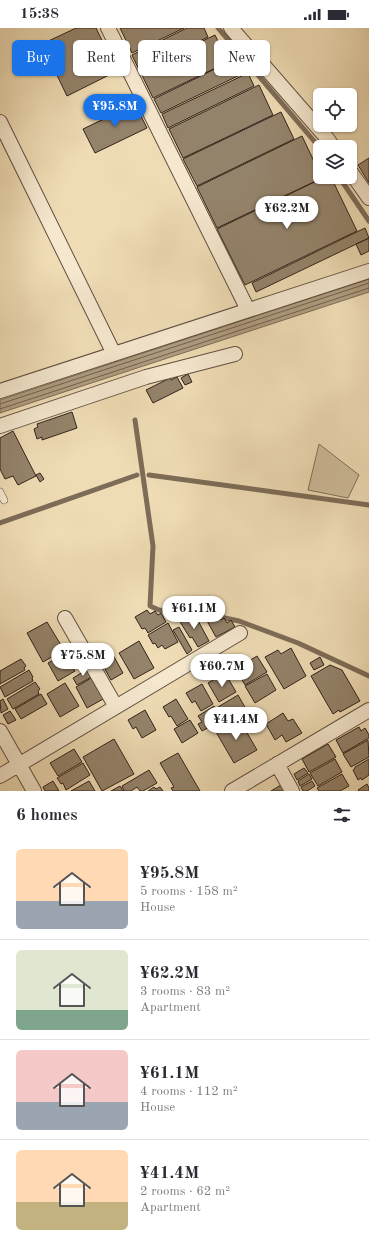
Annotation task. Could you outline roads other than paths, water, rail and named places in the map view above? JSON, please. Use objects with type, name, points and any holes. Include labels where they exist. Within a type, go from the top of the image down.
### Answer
[{"type":"street","points":[[108,28],[248,310]]},
{"type":"street","points":[[231,28],[328,140]]},
{"type":"street","points":[[0,122],[114,354]]},
{"type":"street","points":[[357,181],[369,198]]},
{"type":"street","points":[[0,391],[369,271]]},
{"type":"street","points":[[0,426],[146,377],[235,354]]},
{"type":"street","points":[[65,618],[116,707]]},
{"type":"street","points":[[0,776],[240,633]]},
{"type":"street","points":[[232,791],[369,710]]},
{"type":"street","points":[[0,731],[34,791]]},
{"type":"street","points":[[277,764],[292,791]]},
{"type":"lane","points":[[0,492],[4,500]]},
{"type":"water","points":[[369,279],[369,292],[0,413],[0,400]]},
{"type":"waterway","points":[[218,28],[313,140]]},
{"type":"waterway","points":[[344,184],[369,221]]},
{"type":"waterway","points":[[135,420],[153,546],[150,606],[159,610],[220,617],[239,621],[298,643],[369,676]]},
{"type":"waterway","points":[[0,523],[137,475]]},
{"type":"waterway","points":[[149,475],[369,505]]}]
